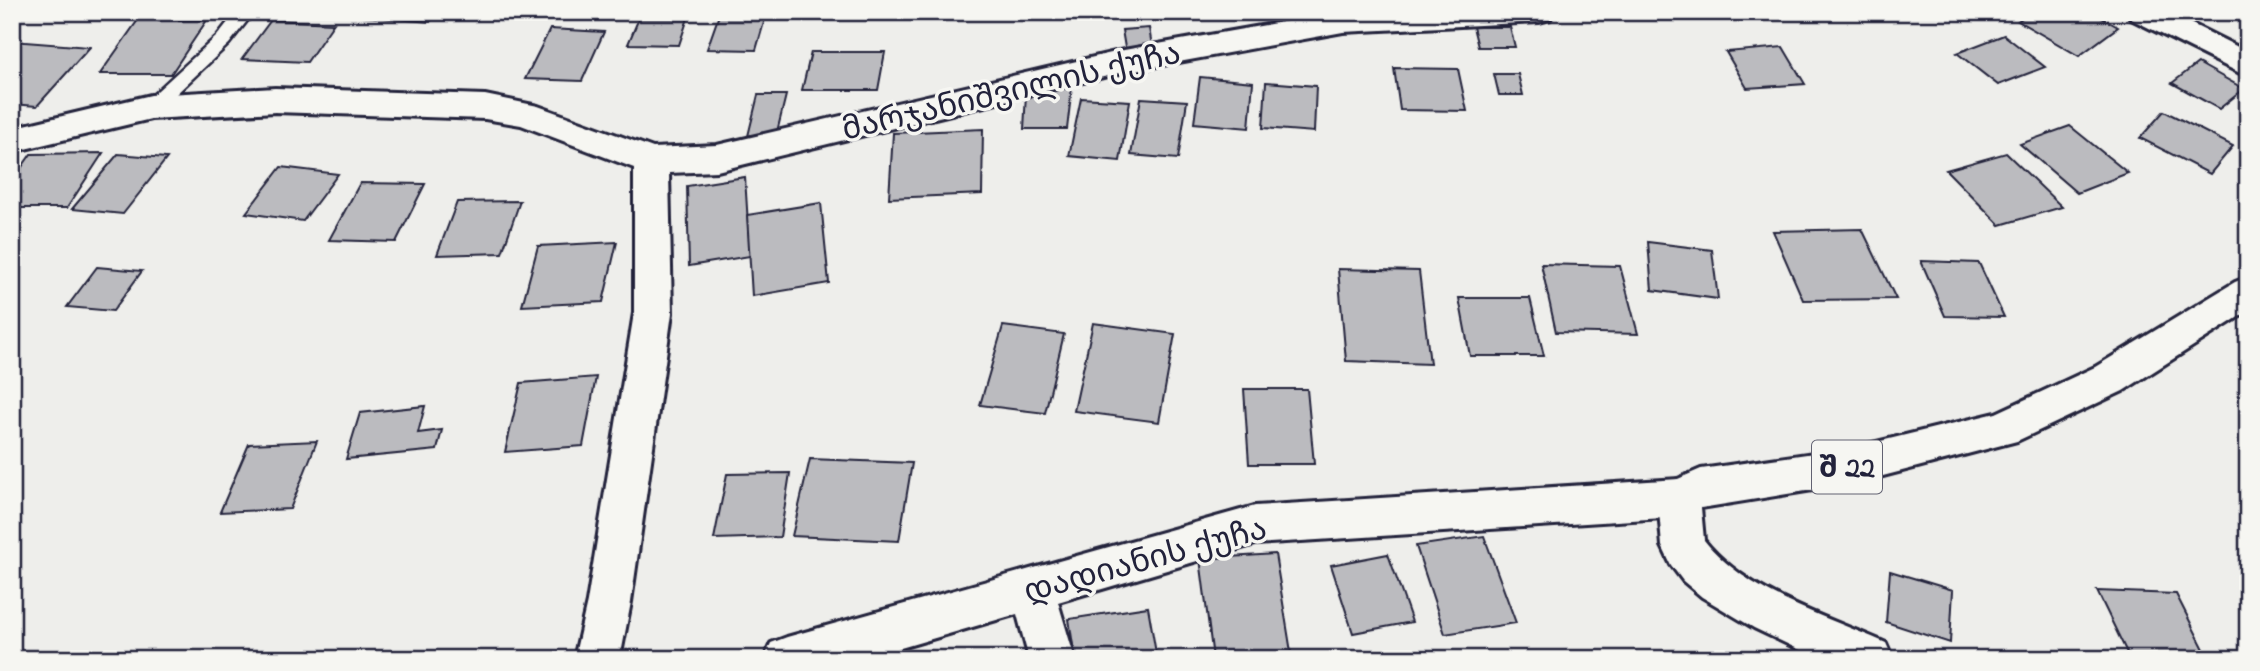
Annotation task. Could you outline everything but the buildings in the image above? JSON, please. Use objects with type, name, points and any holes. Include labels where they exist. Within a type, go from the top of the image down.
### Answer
[{"type":"street","name":"მარჯანიშვილის ქუჩა","points":[[12,140],[151,107],[275,100],[485,107],[526,114],[651,161],[717,158],[1124,61],[1343,22],[1539,12]]},
{"type":"street","points":[[2142,12],[2248,66]]},
{"type":"street","points":[[597,659],[609,602],[653,313],[651,161]]},
{"type":"street","name":"შ 22","points":[[1679,498],[1700,486],[1856,465],[2003,429],[2109,379],[2248,292]]},
{"type":"street","points":[[1679,498],[1685,550],[1708,578],[1761,607],[1870,659]]},
{"type":"street","name":"დადიანის ქუჩა","points":[[787,659],[1255,524],[1679,498]]},
{"type":"street","points":[[1031,587],[1052,659]]},
{"type":"lane","points":[[151,107],[223,40],[246,12]]}]
